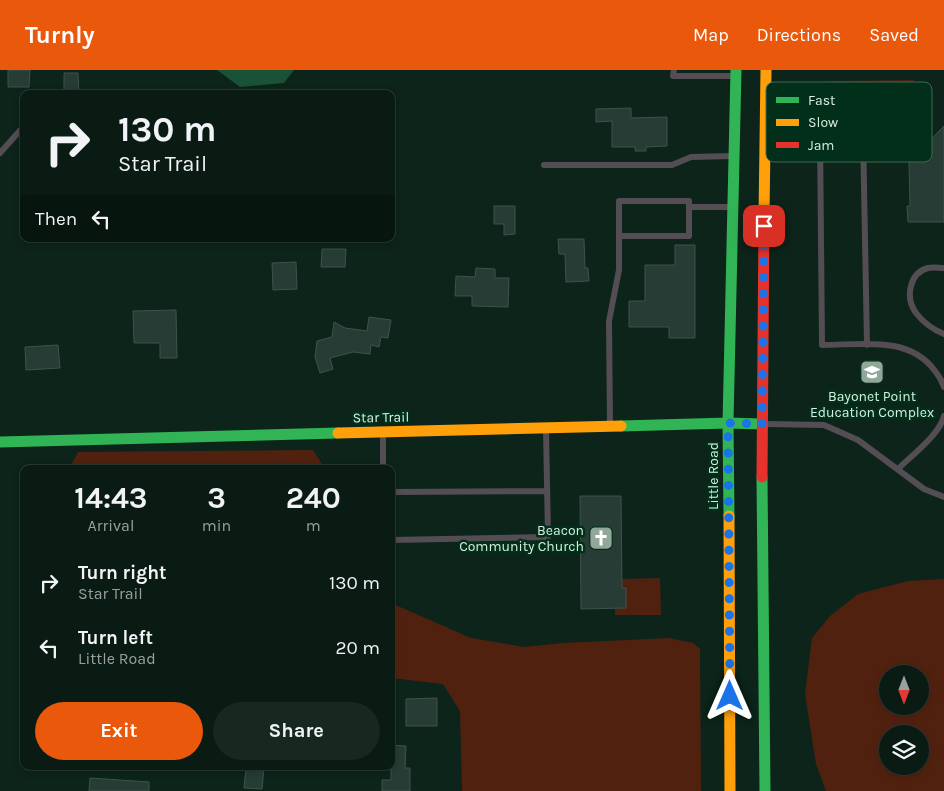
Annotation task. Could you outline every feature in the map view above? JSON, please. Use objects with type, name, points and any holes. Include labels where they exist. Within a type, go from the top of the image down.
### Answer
[{"type":"main road","points":[[765,791],[762,424],[766,70]]},
{"type":"main road","name":"Little Road","points":[[730,791],[728,423],[736,73]]},
{"type":"main road","name":"Star Trail","points":[[0,442],[728,423],[762,424]]},
{"type":"lane","points":[[674,70],[673,76],[736,73]]},
{"type":"lane","points":[[0,153],[20,130]]},
{"type":"lane","points":[[544,165],[672,165],[691,157],[734,156]]},
{"type":"lane","points":[[820,162],[822,345],[890,345],[910,349],[930,364],[944,387]]},
{"type":"lane","points":[[864,162],[867,345]]},
{"type":"lane","points":[[610,426],[609,321],[619,270],[618,201],[689,201],[689,236],[619,236]]},
{"type":"lane","points":[[689,207],[733,207]]},
{"type":"lane","points":[[944,268],[929,268],[918,273],[910,286],[910,300],[916,313],[935,330],[944,334]]},
{"type":"lane","points":[[898,469],[931,436],[944,416]]},
{"type":"lane","points":[[762,424],[824,425],[858,440],[924,489],[944,497]]},
{"type":"lane","points":[[395,540],[548,537],[546,428]]},
{"type":"lane","points":[[383,432],[384,465]]},
{"type":"lane","points":[[395,492],[547,490]]},
{"type":"shaded area","points":[[217,70],[294,70],[284,83],[240,87]]},
{"type":"shaded area","points":[[914,80],[914,82],[831,82]]},
{"type":"shaded area","points":[[313,450],[322,465],[71,465],[78,452]]},
{"type":"shaded area","points":[[660,578],[661,615],[615,615],[615,608],[626,608],[626,588],[622,588],[622,579]]},
{"type":"shaded area","points":[[944,579],[944,791],[826,791],[816,764],[805,694],[812,638],[830,616],[858,594],[908,581]]},
{"type":"shaded area","points":[[395,605],[471,638],[524,647],[563,643],[669,638],[693,643],[700,649],[701,791],[462,791],[460,711],[443,684],[395,678]]},
{"type":"building","points":[[8,70],[30,70],[29,87],[8,87]]},
{"type":"building","points":[[64,73],[78,73],[79,90],[64,90]]},
{"type":"building","points":[[631,108],[631,118],[667,117],[667,146],[646,147],[646,151],[635,151],[635,147],[612,147],[612,121],[596,122],[596,109]]},
{"type":"building","points":[[944,126],[944,222],[908,222],[907,206],[910,206],[909,162],[932,162],[932,138]]},
{"type":"building","points":[[494,206],[515,206],[515,234],[504,235],[504,224],[494,224]]},
{"type":"building","points":[[558,239],[584,239],[585,268],[588,268],[589,281],[566,282],[565,254],[559,254]]},
{"type":"building","points":[[675,245],[695,245],[695,338],[669,338],[669,327],[629,327],[629,301],[645,301],[645,265],[675,265]]},
{"type":"building","points":[[322,249],[346,249],[345,267],[321,267]]},
{"type":"building","points":[[296,262],[297,289],[273,290],[272,263]]},
{"type":"building","points":[[476,268],[495,269],[495,278],[509,278],[508,307],[472,306],[472,296],[455,296],[456,276],[475,277]]},
{"type":"building","points":[[176,310],[177,358],[160,358],[160,343],[134,343],[133,311]]},
{"type":"building","points":[[369,317],[391,320],[388,338],[381,337],[379,347],[371,345],[370,354],[353,352],[330,358],[333,369],[320,373],[315,357],[317,341],[332,337],[334,322],[345,328],[367,331]]},
{"type":"building","points":[[58,345],[60,368],[26,370],[25,347]]},
{"type":"building","name":"Beacon Community Church","points":[[580,496],[621,496],[622,588],[626,588],[626,608],[581,609]]},
{"type":"building","points":[[437,698],[437,726],[406,726],[406,699]]},
{"type":"building","points":[[395,745],[406,746],[405,768],[410,768],[410,791],[382,791],[382,780],[391,780],[391,770],[395,770]]},
{"type":"building","points":[[246,770],[264,770],[262,789],[244,788]]},
{"type":"building","points":[[90,778],[149,782],[149,791],[89,791]]},
{"type":"traffic: fast","points":[[729,516],[728,423],[736,70]]},
{"type":"traffic: fast","points":[[621,426],[762,424]]},
{"type":"traffic: fast","points":[[0,442],[338,433]]},
{"type":"traffic: fast","points":[[762,477],[765,791]]},
{"type":"traffic: slow","points":[[764,215],[766,70]]},
{"type":"traffic: slow","points":[[338,433],[621,426]]},
{"type":"traffic: slow","points":[[729,516],[730,791]]},
{"type":"traffic: jam","points":[[762,477],[764,215]]},
{"type":"place","name":"Bayonet Point Education Complex","points":[[872,372]]},
{"type":"place","name":"Beacon Community Church","points":[[601,538]]},
{"type":"route","points":[[730,696],[728,423],[762,424],[764,226]]}]
